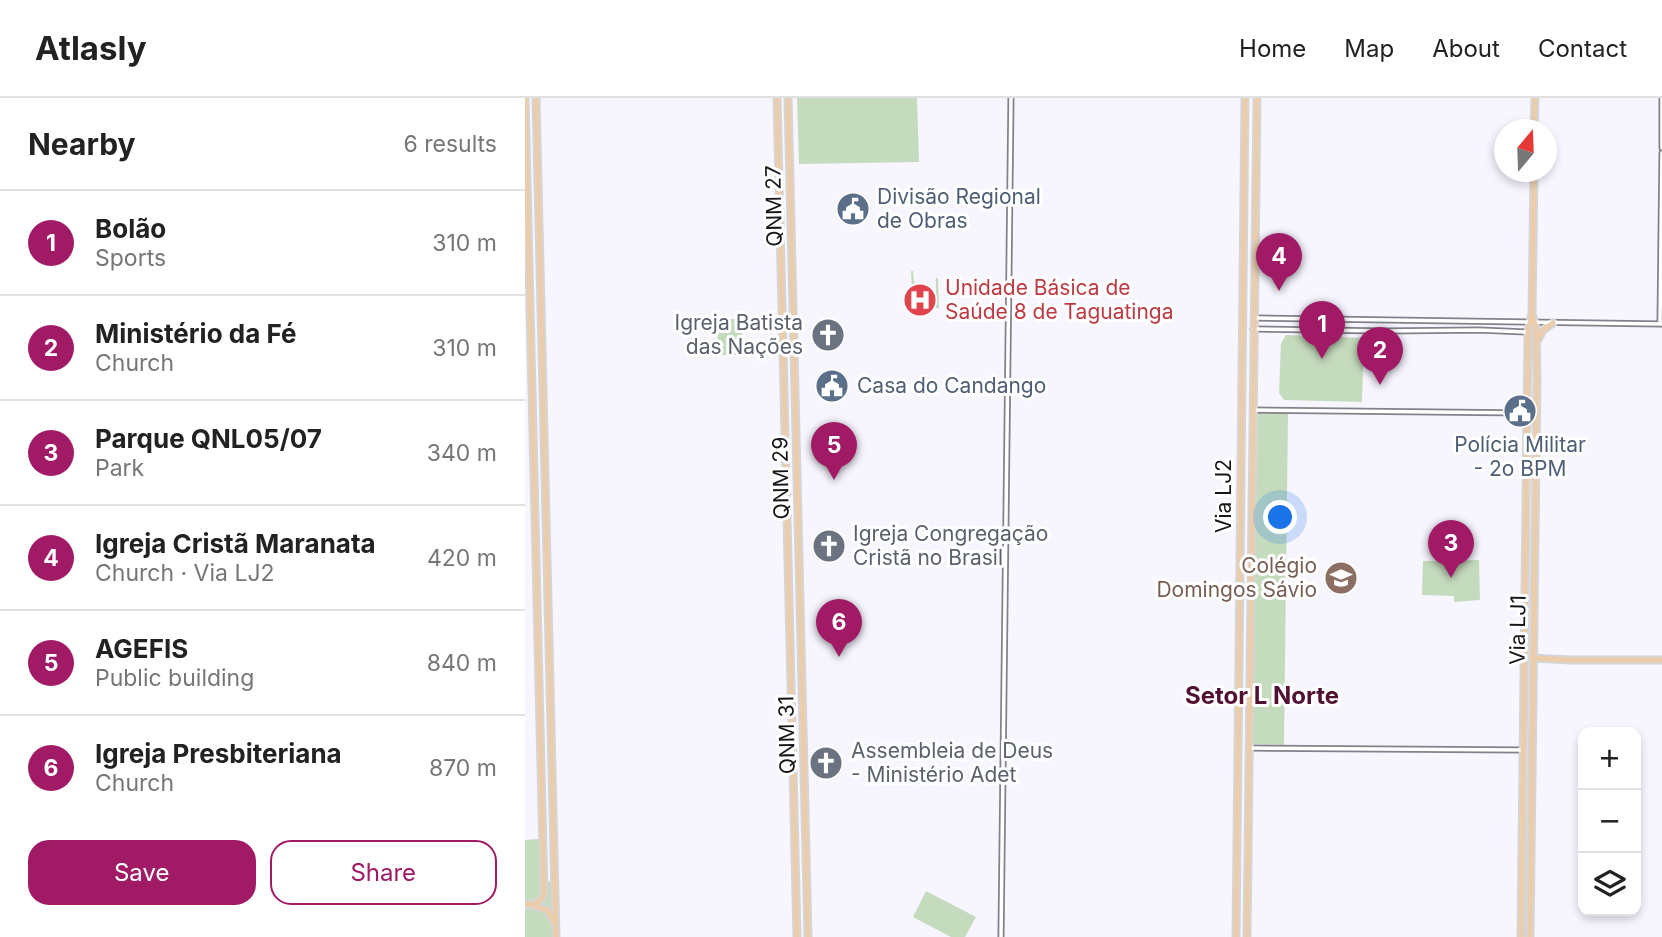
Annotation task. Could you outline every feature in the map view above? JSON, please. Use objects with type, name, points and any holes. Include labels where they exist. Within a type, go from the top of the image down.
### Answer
[{"type":"main road","points":[[525,98],[544,877],[542,899],[527,905]]},
{"type":"main road","points":[[536,98],[556,937]]},
{"type":"main road","points":[[778,98],[797,936]]},
{"type":"main road","name":"QNM 27","points":[[787,98],[793,313]]},
{"type":"main road","name":"Via LJ2","points":[[1236,937],[1245,98]]},
{"type":"main road","name":"Via LJ2","points":[[1247,937],[1257,98]]},
{"type":"main road","points":[[1534,119],[1535,98]]},
{"type":"main road","points":[[1244,130],[1249,134],[1257,132]]},
{"type":"main road","points":[[1244,142],[1256,143]]},
{"type":"main road","points":[[778,147],[786,147],[789,178]]},
{"type":"main road","points":[[779,174],[783,206],[790,205]]},
{"type":"main road","points":[[1532,323],[1534,182]]},
{"type":"main road","points":[[781,276],[786,273],[789,275],[792,303]]},
{"type":"main road","points":[[530,288],[540,287]]},
{"type":"main road","name":"QNM 29","points":[[793,313],[801,639]]},
{"type":"main road","name":"Via LJ1","points":[[1521,937],[1527,378],[1528,332],[1532,323]]},
{"type":"main road","name":"Via LJ1","points":[[1530,937],[1537,378],[1537,347],[1532,323]]},
{"type":"main road","points":[[1537,347],[1543,330],[1553,323]]},
{"type":"main road","points":[[1242,359],[1253,359]]},
{"type":"main road","points":[[783,365],[787,396],[792,398],[795,395]]},
{"type":"main road","points":[[1527,378],[1537,378]]},
{"type":"main road","points":[[532,398],[543,397]]},
{"type":"main road","points":[[1527,452],[1530,455],[1536,453]]},
{"type":"main road","points":[[786,468],[790,465],[794,469],[797,493]]},
{"type":"main road","points":[[1240,478],[1252,478]]},
{"type":"main road","points":[[786,502],[790,517],[790,539],[795,542],[798,539]]},
{"type":"main road","points":[[1526,529],[1529,532],[1534,530]]},
{"type":"main road","points":[[1525,540],[1529,538],[1534,543]]},
{"type":"main road","points":[[789,609],[796,608],[801,639]]},
{"type":"main road","points":[[538,611],[548,611]]},
{"type":"main road","name":"QNM 31","points":[[801,639],[806,937]]},
{"type":"main road","points":[[1533,658],[1662,660]]},
{"type":"main road","points":[[1238,673],[1249,673]]},
{"type":"main road","points":[[791,687],[795,716],[799,719],[802,716]]},
{"type":"main road","points":[[1524,705],[1533,705]]},
{"type":"main road","points":[[1524,715],[1527,713],[1532,716]]},
{"type":"main road","points":[[541,726],[551,726]]},
{"type":"main road","points":[[794,786],[796,783],[802,786],[804,813]]},
{"type":"main road","points":[[1238,818],[1248,822]]},
{"type":"main road","points":[[1238,826],[1248,822]]},
{"type":"main road","points":[[795,842],[798,862],[806,862]]},
{"type":"main road","points":[[544,877],[555,878]]},
{"type":"main road","points":[[527,905],[547,910],[555,925]]},
{"type":"main road","points":[[797,936],[802,932],[806,937]]},
{"type":"street","points":[[1001,937],[1011,98]]},
{"type":"street","points":[[1254,318],[1661,324],[1662,98]]},
{"type":"street","points":[[1277,328],[1278,319]]},
{"type":"street","points":[[1302,328],[1303,319]]},
{"type":"street","points":[[1414,321],[1417,326],[1415,330]]},
{"type":"street","points":[[1423,330],[1421,326],[1425,321]]},
{"type":"street","points":[[1501,321],[1504,325],[1502,330]]},
{"type":"street","points":[[1253,329],[1528,332]]},
{"type":"street","points":[[1253,410],[1527,413]]},
{"type":"street","points":[[1249,748],[1523,750]]},
{"type":"green space","points":[[797,98],[917,98],[919,162],[799,164]]},
{"type":"green space","points":[[911,271],[916,283],[916,307],[925,306],[924,293],[929,293],[929,282],[930,298],[927,299],[928,305],[934,305],[938,278],[939,308],[913,309]]},
{"type":"green space","points":[[717,319],[742,319],[742,355],[718,355]]},
{"type":"green space","points":[[1286,335],[1364,338],[1362,402],[1284,400],[1279,393],[1281,343]]},
{"type":"green space","points":[[1256,412],[1288,413],[1284,745],[1252,744]]},
{"type":"green space","points":[[1479,560],[1480,600],[1454,602],[1454,596],[1422,595],[1423,561]]},
{"type":"green space","points":[[538,839],[541,842],[542,893],[538,900],[525,901],[525,840]]},
{"type":"green space","points":[[546,881],[553,882],[553,915],[550,910],[538,905],[546,898]]},
{"type":"green space","points":[[926,891],[976,917],[965,937],[951,937],[913,917]]},
{"type":"green space","points":[[525,909],[539,910],[547,914],[553,937],[525,937]]},
{"type":"place","name":"Divisão Regional de Obras","points":[[853,209]]},
{"type":"place","name":"Igreja Cristã Maranata","points":[[1279,291]]},
{"type":"place","name":"Unidade Básica de Saúde 8 de Taguatinga","points":[[920,300]]},
{"type":"place","name":"Igreja Batista das Nações","points":[[828,335]]},
{"type":"place","name":"Bolão","points":[[1322,359]]},
{"type":"place","name":"Ministério da Fé","points":[[1380,385]]},
{"type":"place","name":"Casa do Candango","points":[[832,386]]},
{"type":"place","name":"Polícia Militar - 2o BPM","points":[[1520,411]]},
{"type":"place","name":"AGEFIS","points":[[834,480]]},
{"type":"place","name":"Igreja Congregação Cristã no Brasil","points":[[829,546]]},
{"type":"place","name":"Colégio Domingos Sávio","points":[[1341,578]]},
{"type":"place","name":"Parque QNL05/07","points":[[1451,578]]},
{"type":"place","name":"Igreja Presbiteriana","points":[[839,657]]},
{"type":"place","name":"Assembleia de Deus - Ministério Adet","points":[[826,763]]},
{"type":"district","name":"Setor L Norte","points":[[1262,696]]}]
